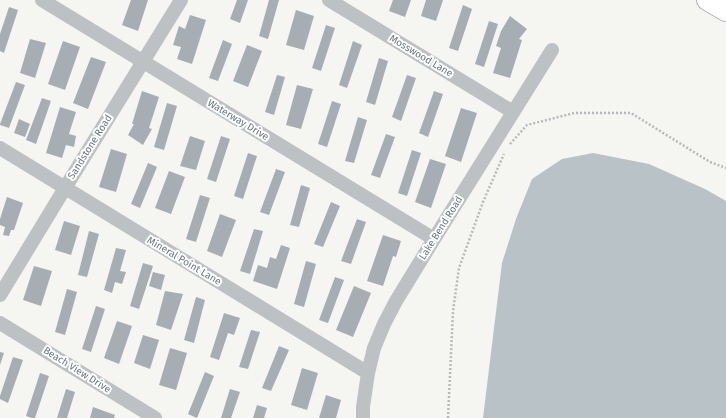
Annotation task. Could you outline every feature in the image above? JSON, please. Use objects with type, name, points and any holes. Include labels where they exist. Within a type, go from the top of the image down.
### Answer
[{"type":"main road","points":[[707,0],[726,11]]},
{"type":"street","name":"Waterway Drive","points":[[42,0],[434,239]]},
{"type":"street","name":"Sandstone Road","points":[[0,295],[142,61],[181,0]]},
{"type":"street","name":"Mosswood Lane","points":[[329,0],[513,112]]},
{"type":"street","name":"Lake Bend Road","points":[[363,418],[363,407],[368,373],[374,348],[384,324],[396,301],[434,239],[552,50]]},
{"type":"street","name":"Mineral Point Lane","points":[[0,148],[368,373]]},
{"type":"street","name":"Beach View Drive","points":[[0,323],[155,418]]},
{"type":"path","points":[[448,418],[453,310],[459,268],[483,202],[506,148],[527,125],[574,113],[631,113],[710,162],[726,168]]},
{"type":"shaded area","points":[[593,153],[649,164],[705,189],[726,201],[726,418],[483,418],[502,263],[516,219],[532,179],[562,159]]},
{"type":"building","points":[[131,0],[148,0],[138,31],[122,25]]},
{"type":"building","points":[[237,0],[248,0],[240,23],[230,19]]},
{"type":"building","points":[[269,0],[279,0],[268,39],[259,36]]},
{"type":"building","points":[[393,0],[411,0],[405,17],[389,11]]},
{"type":"building","points":[[426,0],[443,0],[436,21],[421,16]]},
{"type":"building","points":[[463,5],[472,9],[458,51],[449,48]]},
{"type":"building","points":[[9,7],[18,10],[4,53],[0,51],[0,34]]},
{"type":"building","points":[[296,10],[314,16],[304,50],[286,45]]},
{"type":"building","points":[[190,15],[206,20],[192,64],[177,59],[181,47],[173,45],[179,26],[185,29]]},
{"type":"building","points":[[510,16],[527,29],[519,39],[522,40],[510,78],[493,73],[501,48],[496,46],[501,31]]},
{"type":"building","points":[[489,21],[498,24],[484,67],[475,64]]},
{"type":"building","points":[[326,25],[335,28],[321,71],[312,68]]},
{"type":"building","points":[[30,39],[46,43],[35,78],[20,73]]},
{"type":"building","points":[[223,40],[232,44],[218,81],[209,78]]},
{"type":"building","points":[[63,41],[80,47],[65,90],[48,84]]},
{"type":"building","points":[[353,41],[362,45],[347,88],[339,85]]},
{"type":"building","points":[[247,45],[262,51],[248,87],[233,81]]},
{"type":"building","points":[[91,57],[106,62],[88,109],[73,103]]},
{"type":"building","points":[[379,58],[388,61],[375,105],[366,102]]},
{"type":"building","points":[[277,75],[285,77],[274,115],[265,112]]},
{"type":"building","points":[[407,75],[416,78],[401,121],[392,117]]},
{"type":"building","points":[[16,82],[25,85],[9,128],[0,124]]},
{"type":"building","points":[[297,85],[313,89],[301,129],[286,125]]},
{"type":"building","points":[[142,91],[159,97],[149,128],[152,129],[143,145],[128,135],[134,124],[132,124]]},
{"type":"building","points":[[434,91],[443,94],[428,137],[419,133]]},
{"type":"building","points":[[42,98],[51,101],[36,144],[26,140]]},
{"type":"building","points":[[332,101],[341,104],[327,147],[318,144]]},
{"type":"building","points":[[167,103],[177,106],[164,150],[154,147]]},
{"type":"building","points":[[60,107],[76,112],[69,134],[76,136],[74,147],[66,145],[62,158],[46,153]]},
{"type":"building","points":[[461,108],[477,113],[461,162],[445,156]]},
{"type":"building","points":[[358,117],[367,120],[354,163],[345,161]]},
{"type":"building","points":[[19,119],[30,124],[25,137],[14,133]]},
{"type":"building","points":[[386,134],[395,137],[380,178],[371,175]]},
{"type":"building","points":[[190,136],[205,141],[196,170],[180,166]]},
{"type":"building","points":[[221,136],[230,139],[216,182],[207,179]]},
{"type":"building","points":[[111,149],[127,154],[116,192],[99,187]]},
{"type":"building","points":[[412,150],[421,153],[407,196],[398,193]]},
{"type":"building","points":[[248,153],[257,156],[243,199],[234,196]]},
{"type":"building","points":[[430,159],[446,164],[431,208],[415,202]]},
{"type":"building","points":[[148,163],[157,167],[140,208],[131,204]]},
{"type":"building","points":[[276,169],[285,172],[269,215],[260,212]]},
{"type":"building","points":[[169,171],[185,177],[171,214],[155,208]]},
{"type":"building","points":[[301,185],[310,188],[299,227],[290,225]]},
{"type":"building","points":[[200,195],[210,198],[196,242],[186,239]]},
{"type":"building","points":[[7,197],[23,203],[14,230],[11,230],[9,236],[3,235],[5,227],[0,225],[0,219]]},
{"type":"building","points":[[331,202],[340,206],[323,247],[314,244]]},
{"type":"building","points":[[220,214],[236,220],[222,257],[207,251]]},
{"type":"building","points":[[357,219],[366,222],[351,264],[341,261]]},
{"type":"building","points":[[64,221],[80,226],[71,255],[55,250]]},
{"type":"building","points":[[254,229],[263,231],[250,274],[240,271]]},
{"type":"building","points":[[89,231],[99,234],[87,277],[78,275]]},
{"type":"building","points":[[383,235],[401,241],[396,257],[393,256],[383,286],[367,281]]},
{"type":"building","points":[[281,245],[290,248],[277,289],[253,281],[258,265],[267,268],[270,257],[276,259]]},
{"type":"building","points":[[116,248],[126,250],[120,271],[126,272],[122,284],[115,282],[112,293],[104,290]]},
{"type":"building","points":[[306,261],[316,264],[304,307],[294,304]]},
{"type":"building","points":[[143,263],[153,266],[139,309],[130,306]]},
{"type":"building","points":[[34,266],[52,271],[41,306],[23,300]]},
{"type":"building","points":[[153,272],[165,275],[161,290],[149,286]]},
{"type":"building","points":[[335,277],[344,280],[328,323],[319,320]]},
{"type":"building","points":[[354,286],[371,293],[353,337],[336,330]]},
{"type":"building","points":[[67,289],[77,292],[65,335],[55,332]]},
{"type":"building","points":[[165,291],[183,294],[171,330],[156,325]]},
{"type":"building","points":[[196,297],[205,300],[194,343],[184,340]]},
{"type":"building","points":[[96,306],[105,309],[91,352],[82,349]]},
{"type":"building","points":[[224,313],[240,318],[234,335],[228,333],[219,360],[210,357]]},
{"type":"building","points":[[117,321],[132,326],[119,364],[104,358]]},
{"type":"building","points":[[251,330],[260,332],[248,369],[239,367]]},
{"type":"building","points":[[143,335],[159,340],[150,369],[134,363]]},
{"type":"building","points":[[279,346],[289,350],[271,391],[262,388]]},
{"type":"building","points":[[170,348],[187,353],[176,390],[159,385]]},
{"type":"building","points":[[0,352],[4,353],[0,365]]},
{"type":"building","points":[[13,357],[23,360],[8,403],[0,399],[0,396]]},
{"type":"building","points":[[302,368],[318,373],[307,410],[291,405]]},
{"type":"building","points":[[205,372],[214,376],[197,418],[188,414]]},
{"type":"building","points":[[40,373],[49,376],[35,418],[32,418],[26,416]]},
{"type":"building","points":[[66,389],[75,392],[67,418],[57,418]]},
{"type":"building","points":[[230,389],[240,392],[231,418],[221,418]]},
{"type":"building","points":[[326,395],[341,400],[336,418],[319,418]]},
{"type":"building","points":[[257,405],[267,408],[264,418],[253,418]]},
{"type":"building","points":[[93,407],[115,415],[114,418],[90,418]]}]
